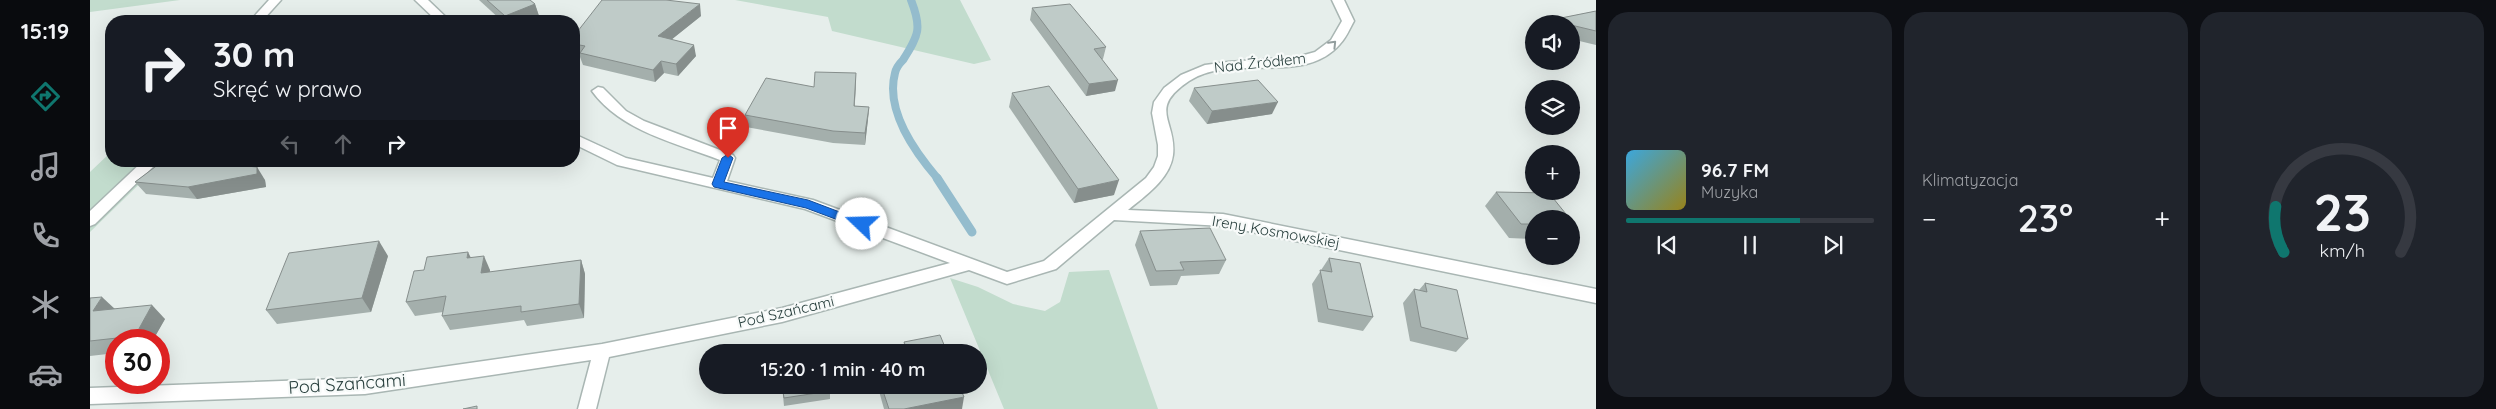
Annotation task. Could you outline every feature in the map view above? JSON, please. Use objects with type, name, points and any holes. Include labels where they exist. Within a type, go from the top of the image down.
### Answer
[{"type":"street","points":[[262,15],[276,0]]},
{"type":"street","points":[[421,0],[437,15]]},
{"type":"street","name":"Nad Źródłem","points":[[1111,215],[1150,182],[1161,168],[1165,159],[1157,114],[1160,102],[1166,92],[1186,77],[1212,66],[1286,63],[1302,61],[1324,53],[1343,34],[1348,21],[1338,0]]},
{"type":"street","points":[[598,91],[621,114],[639,124],[728,158],[718,184]]},
{"type":"street","points":[[580,141],[622,162],[808,204],[1007,278],[1050,265],[1111,215]]},
{"type":"street","points":[[90,220],[146,167]]},
{"type":"street","name":"Ireny Kosmowskiej","points":[[1111,215],[1223,220],[1596,296]]},
{"type":"street","name":"Pod Szańcami","points":[[90,396],[365,386],[602,351],[782,315],[969,264]]},
{"type":"street","points":[[587,409],[602,351]]},
{"type":"green space","points":[[90,0],[180,0],[90,12]]},
{"type":"green space","points":[[735,0],[960,0],[991,60],[974,64],[832,31],[828,17]]},
{"type":"green space","points":[[105,158],[105,167],[157,167],[90,232],[90,172]]},
{"type":"green space","points":[[1109,270],[1158,409],[1004,409],[987,368],[987,344],[977,344],[950,278],[978,287],[1013,304],[1045,311],[1060,302],[1069,272]]},
{"type":"building","points":[[487,0],[530,0],[535,4],[508,15],[504,15]]},
{"type":"building","points":[[602,0],[666,0],[700,4],[658,36],[694,45],[676,64],[661,61],[653,70],[580,53],[585,46],[580,45],[580,28]]},
{"type":"building","points":[[1070,4],[1106,47],[1094,49],[1118,80],[1089,84],[1032,8]]},
{"type":"building","points":[[1596,11],[1596,31],[1580,27],[1580,15],[1576,15]]},
{"type":"building","points":[[815,72],[856,73],[854,106],[869,107],[865,133],[833,131],[745,115],[766,78],[814,87]]},
{"type":"building","points":[[1258,80],[1278,102],[1212,111],[1194,88]]},
{"type":"building","points":[[1049,86],[1119,180],[1078,189],[1012,93]]},
{"type":"building","points":[[155,167],[257,167],[257,174],[188,187],[135,182]]},
{"type":"building","points":[[1496,192],[1525,193],[1525,200],[1555,200],[1563,210],[1525,210],[1525,224],[1521,224]]},
{"type":"building","points":[[1210,228],[1226,260],[1180,262],[1184,270],[1156,271],[1140,231]]},
{"type":"building","points":[[379,241],[362,298],[266,310],[289,253]]},
{"type":"building","points":[[468,252],[467,258],[484,256],[481,273],[581,260],[579,304],[521,312],[521,306],[442,316],[446,296],[406,302],[414,271],[424,270],[427,257]]},
{"type":"building","points":[[1329,258],[1360,263],[1373,317],[1328,309],[1320,270],[1332,272]]},
{"type":"building","points":[[1425,283],[1457,290],[1468,339],[1421,327],[1414,289],[1427,292]]},
{"type":"building","points":[[102,297],[93,311],[152,305],[139,329],[105,329],[105,339],[90,341],[90,298]]},
{"type":"building","points":[[940,335],[944,344],[905,344],[904,342]]},
{"type":"building","points":[[783,394],[810,394],[784,398]]},
{"type":"building","points":[[884,394],[963,394],[964,397],[904,409],[889,409]]},
{"type":"building","points":[[477,406],[477,409],[463,409]]},
{"type":"waterway","points":[[911,0],[918,25],[913,44],[896,71],[893,87],[894,102],[904,130],[920,156],[938,179]]},
{"type":"waterway","points":[[937,178],[972,232]]},
{"type":"route","points":[[728,158],[718,184],[808,204],[862,224]]}]
